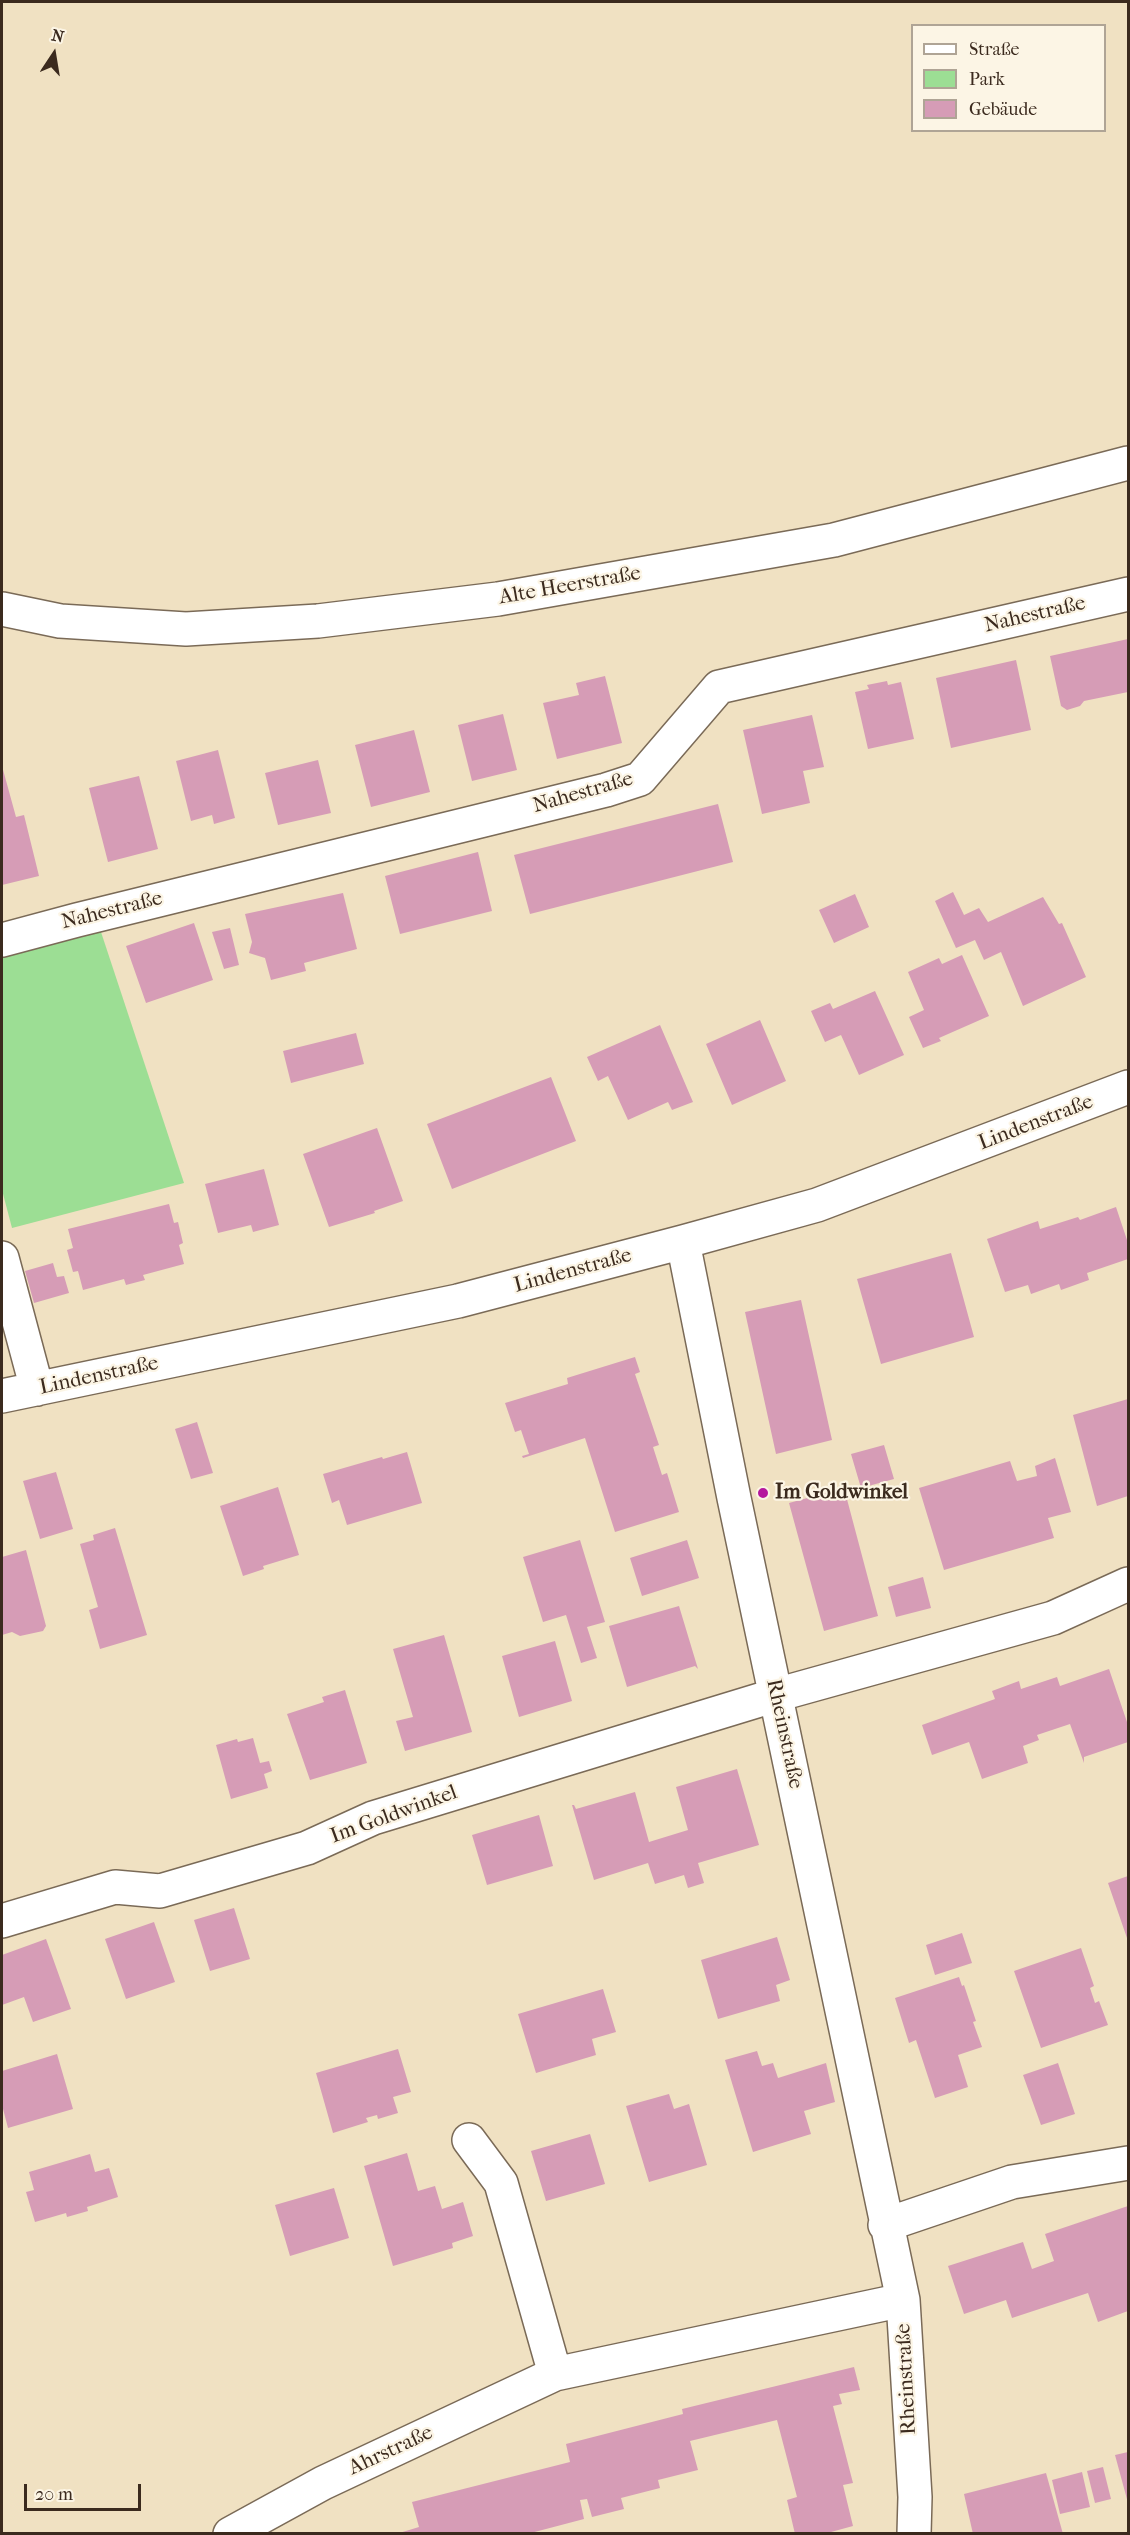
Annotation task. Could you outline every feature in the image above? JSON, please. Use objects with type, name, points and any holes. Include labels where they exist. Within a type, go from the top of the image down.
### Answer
[{"type":"street","name":"Alte Heerstraße","points":[[2,609],[60,621],[186,629],[318,621],[498,599],[834,540],[1128,463]]},
{"type":"street","name":"Nahestraße","points":[[2,940],[606,790],[640,779],[719,687],[1128,594]]},
{"type":"street","name":"Lindenstraße","points":[[2,1396],[458,1301],[683,1242],[817,1205],[1128,1087]]},
{"type":"street","name":"Rheinstraße","points":[[683,1242],[885,2226],[903,2300],[915,2497],[914,2534]]},
{"type":"street","points":[[2,1258],[37,1389]]},
{"type":"street","name":"Im Goldwinkel","points":[[2,1921],[115,1887],[160,1891],[307,1848],[373,1818],[776,1695],[1053,1618],[1128,1584]]},
{"type":"street","points":[[469,2140],[501,2183],[555,2374]]},
{"type":"street","points":[[885,2226],[1012,2182],[1128,2163]]},
{"type":"street","name":"Ahrstraße","points":[[231,2534],[323,2483],[555,2374],[903,2300]]},
{"type":"green space","points":[[100,929],[184,1183],[12,1228],[2,1190],[2,953]]},
{"type":"building","points":[[1128,639],[1128,692],[1084,701],[1080,706],[1067,710],[1061,706],[1050,656]]},
{"type":"building","points":[[1016,660],[1031,730],[951,748],[936,678]]},
{"type":"building","points":[[605,676],[622,743],[557,759],[543,703],[579,695],[576,683]]},
{"type":"building","points":[[887,681],[888,685],[901,682],[914,739],[868,749],[855,692],[869,689],[867,685]]},
{"type":"building","points":[[503,714],[517,770],[472,781],[458,725]]},
{"type":"building","points":[[812,715],[824,767],[803,771],[810,803],[762,814],[743,730]]},
{"type":"building","points":[[414,730],[430,792],[371,807],[355,745]]},
{"type":"building","points":[[218,750],[235,818],[214,824],[212,815],[191,821],[176,761]]},
{"type":"building","points":[[318,760],[331,813],[278,825],[265,773]]},
{"type":"building","points":[[2,766],[16,817],[24,815],[39,876],[2,885]]},
{"type":"building","points":[[139,776],[158,849],[108,862],[89,788]]},
{"type":"building","points":[[718,804],[733,862],[530,914],[514,855]]},
{"type":"building","points":[[478,852],[492,911],[400,934],[385,876]]},
{"type":"building","points":[[953,892],[964,915],[979,908],[988,922],[1043,897],[1059,924],[1062,923],[1086,977],[1023,1006],[1001,952],[984,960],[975,940],[956,948],[935,901]]},
{"type":"building","points":[[343,893],[357,949],[304,963],[306,971],[271,980],[265,958],[249,953],[252,942],[245,914]]},
{"type":"building","points":[[855,894],[869,927],[834,943],[819,910]]},
{"type":"building","points":[[194,923],[213,980],[146,1003],[126,946]]},
{"type":"building","points":[[230,928],[239,965],[224,969],[212,932]]},
{"type":"building","points":[[962,955],[989,1016],[939,1038],[941,1041],[923,1048],[909,1017],[924,1010],[908,972],[939,958],[942,964]]},
{"type":"building","points":[[875,991],[904,1055],[859,1075],[841,1035],[825,1042],[811,1011],[830,1003],[833,1009]]},
{"type":"building","points":[[760,1020],[786,1081],[732,1105],[706,1044]]},
{"type":"building","points":[[660,1025],[693,1102],[672,1110],[668,1102],[628,1120],[608,1076],[598,1081],[587,1057]]},
{"type":"building","points":[[356,1033],[364,1064],[291,1083],[283,1051]]},
{"type":"building","points":[[551,1077],[576,1141],[452,1189],[427,1124]]},
{"type":"building","points":[[377,1128],[403,1201],[374,1211],[375,1213],[329,1227],[303,1154]]},
{"type":"building","points":[[264,1169],[279,1225],[253,1232],[251,1225],[218,1233],[205,1184]]},
{"type":"building","points":[[169,1204],[174,1223],[178,1222],[183,1243],[179,1245],[184,1264],[143,1275],[145,1280],[126,1285],[124,1279],[83,1290],[78,1271],[73,1272],[67,1250],[73,1248],[68,1229]]},
{"type":"building","points":[[1116,1207],[1128,1243],[1128,1259],[1087,1273],[1089,1280],[1061,1290],[1059,1284],[1031,1294],[1028,1285],[1005,1292],[987,1239],[1038,1221],[1040,1229],[1078,1217],[1080,1220]]},
{"type":"building","points":[[951,1253],[974,1337],[881,1364],[857,1279]]},
{"type":"building","points":[[53,1263],[57,1277],[64,1276],[69,1293],[34,1303],[25,1271]]},
{"type":"building","points":[[801,1300],[832,1440],[776,1454],[745,1312]]},
{"type":"building","points":[[635,1357],[640,1372],[635,1374],[659,1445],[653,1447],[662,1475],[667,1473],[679,1512],[615,1532],[585,1438],[523,1458],[522,1456],[529,1454],[521,1430],[515,1432],[505,1403],[568,1384],[567,1378]]},
{"type":"building","points":[[1128,1399],[1128,1496],[1097,1506],[1073,1415]]},
{"type":"building","points":[[197,1422],[213,1473],[191,1479],[175,1429]]},
{"type":"building","points":[[884,1445],[894,1479],[861,1488],[851,1454]]},
{"type":"building","points":[[407,1452],[422,1503],[347,1525],[339,1500],[332,1503],[323,1474]]},
{"type":"building","points":[[1055,1458],[1071,1512],[1048,1518],[1054,1538],[944,1570],[919,1488],[1010,1461],[1017,1481],[1037,1476],[1035,1466]]},
{"type":"building","points":[[56,1472],[73,1529],[40,1539],[23,1481]]},
{"type":"building","points":[[278,1487],[299,1555],[263,1566],[264,1569],[243,1576],[220,1506]]},
{"type":"building","points":[[844,1488],[878,1616],[824,1631],[789,1503]]},
{"type":"building","points":[[115,1528],[147,1635],[100,1649],[89,1610],[98,1607],[80,1544],[94,1540],[93,1535]]},
{"type":"building","points":[[580,1540],[605,1622],[587,1627],[597,1658],[581,1663],[566,1615],[543,1622],[523,1557]]},
{"type":"building","points":[[687,1540],[699,1578],[642,1596],[630,1558]]},
{"type":"building","points":[[26,1550],[46,1626],[43,1631],[20,1636],[12,1632],[2,1635],[2,1557]]},
{"type":"building","points":[[923,1577],[931,1608],[896,1617],[888,1587]]},
{"type":"building","points":[[679,1606],[698,1669],[695,1666],[627,1687],[609,1626]]},
{"type":"building","points":[[444,1635],[472,1732],[405,1751],[396,1721],[413,1717],[393,1649]]},
{"type":"building","points":[[555,1641],[572,1701],[519,1717],[502,1656]]},
{"type":"building","points":[[1109,1669],[1128,1725],[1128,1742],[1084,1757],[1084,1763],[1070,1724],[1037,1735],[1039,1740],[1023,1746],[1028,1763],[982,1779],[969,1742],[932,1755],[922,1725],[995,1699],[992,1691],[1019,1681],[1021,1689],[1057,1677],[1060,1686]]},
{"type":"building","points":[[345,1690],[367,1763],[310,1780],[287,1714],[324,1702],[322,1697]]},
{"type":"building","points":[[253,1738],[260,1763],[269,1761],[272,1771],[264,1774],[268,1788],[231,1799],[216,1745],[237,1739],[238,1742]]},
{"type":"building","points":[[737,1769],[759,1845],[698,1863],[704,1883],[688,1888],[684,1875],[655,1884],[648,1863],[594,1880],[572,1805],[576,1809],[635,1792],[649,1842],[688,1830],[676,1787]]},
{"type":"building","points":[[539,1815],[553,1866],[487,1885],[472,1835]]},
{"type":"building","points":[[1128,1876],[1128,1941],[1108,1883]]},
{"type":"building","points":[[234,1908],[250,1959],[210,1971],[194,1920]]},
{"type":"building","points":[[154,1922],[175,1982],[126,1999],[105,1939]]},
{"type":"building","points":[[962,1933],[972,1963],[935,1975],[926,1945]]},
{"type":"building","points":[[777,1937],[790,1980],[776,1985],[780,2001],[718,2019],[701,1960]]},
{"type":"building","points":[[46,1939],[71,2009],[33,2022],[24,1997],[2,2005],[2,1955]]},
{"type":"building","points":[[1081,1948],[1094,1986],[1090,1988],[1095,2003],[1099,2001],[1108,2025],[1041,2048],[1014,1971]]},
{"type":"building","points":[[959,1977],[976,2021],[973,2022],[982,2047],[958,2055],[968,2087],[935,2098],[916,2040],[909,2043],[895,1998]]},
{"type":"building","points":[[603,1989],[616,2032],[592,2039],[596,2055],[536,2073],[518,2014]]},
{"type":"building","points":[[398,2049],[411,2092],[393,2097],[398,2113],[378,2119],[377,2115],[366,2118],[368,2122],[333,2133],[316,2073]]},
{"type":"building","points":[[757,2051],[762,2066],[773,2063],[778,2078],[826,2063],[835,2102],[804,2111],[811,2134],[753,2152],[725,2060]]},
{"type":"building","points":[[57,2054],[73,2109],[8,2128],[2,2105],[2,2071]]},
{"type":"building","points":[[1058,2063],[1075,2114],[1041,2125],[1023,2075]]},
{"type":"building","points":[[669,2094],[674,2109],[689,2104],[707,2165],[649,2182],[626,2106]]},
{"type":"building","points":[[590,2134],[605,2184],[546,2201],[531,2151]]},
{"type":"building","points":[[407,2153],[418,2191],[435,2186],[442,2209],[463,2202],[473,2236],[452,2243],[453,2248],[393,2266],[364,2166]]},
{"type":"building","points":[[90,2154],[95,2172],[109,2168],[118,2197],[87,2207],[88,2211],[67,2217],[66,2213],[35,2222],[26,2192],[34,2190],[29,2172]]},
{"type":"building","points":[[334,2188],[349,2238],[290,2256],[275,2205]]},
{"type":"building","points":[[1128,2206],[1128,2311],[1098,2322],[1088,2293],[1012,2318],[1006,2300],[964,2314],[948,2266],[1023,2242],[1032,2269],[1054,2261],[1045,2234]]},
{"type":"building","points":[[854,2367],[860,2390],[839,2394],[842,2404],[833,2406],[853,2483],[843,2485],[853,2526],[831,2532],[831,2534],[795,2534],[787,2500],[797,2497],[777,2420],[690,2441],[698,2470],[658,2480],[660,2488],[621,2498],[624,2509],[592,2517],[587,2499],[580,2500],[584,2519],[527,2534],[396,2534],[419,2527],[412,2502],[570,2462],[566,2444],[683,2414],[682,2409]]},
{"type":"building","points":[[1128,2452],[1128,2503],[1115,2455]]},
{"type":"building","points":[[1103,2467],[1111,2499],[1095,2503],[1087,2471]]},
{"type":"building","points":[[1082,2472],[1090,2507],[1060,2514],[1052,2480]]},
{"type":"building","points":[[1046,2473],[1063,2534],[973,2534],[964,2494]]},
{"type":"place","name":"Im Goldwinkel","points":[[763,1493]]}]
